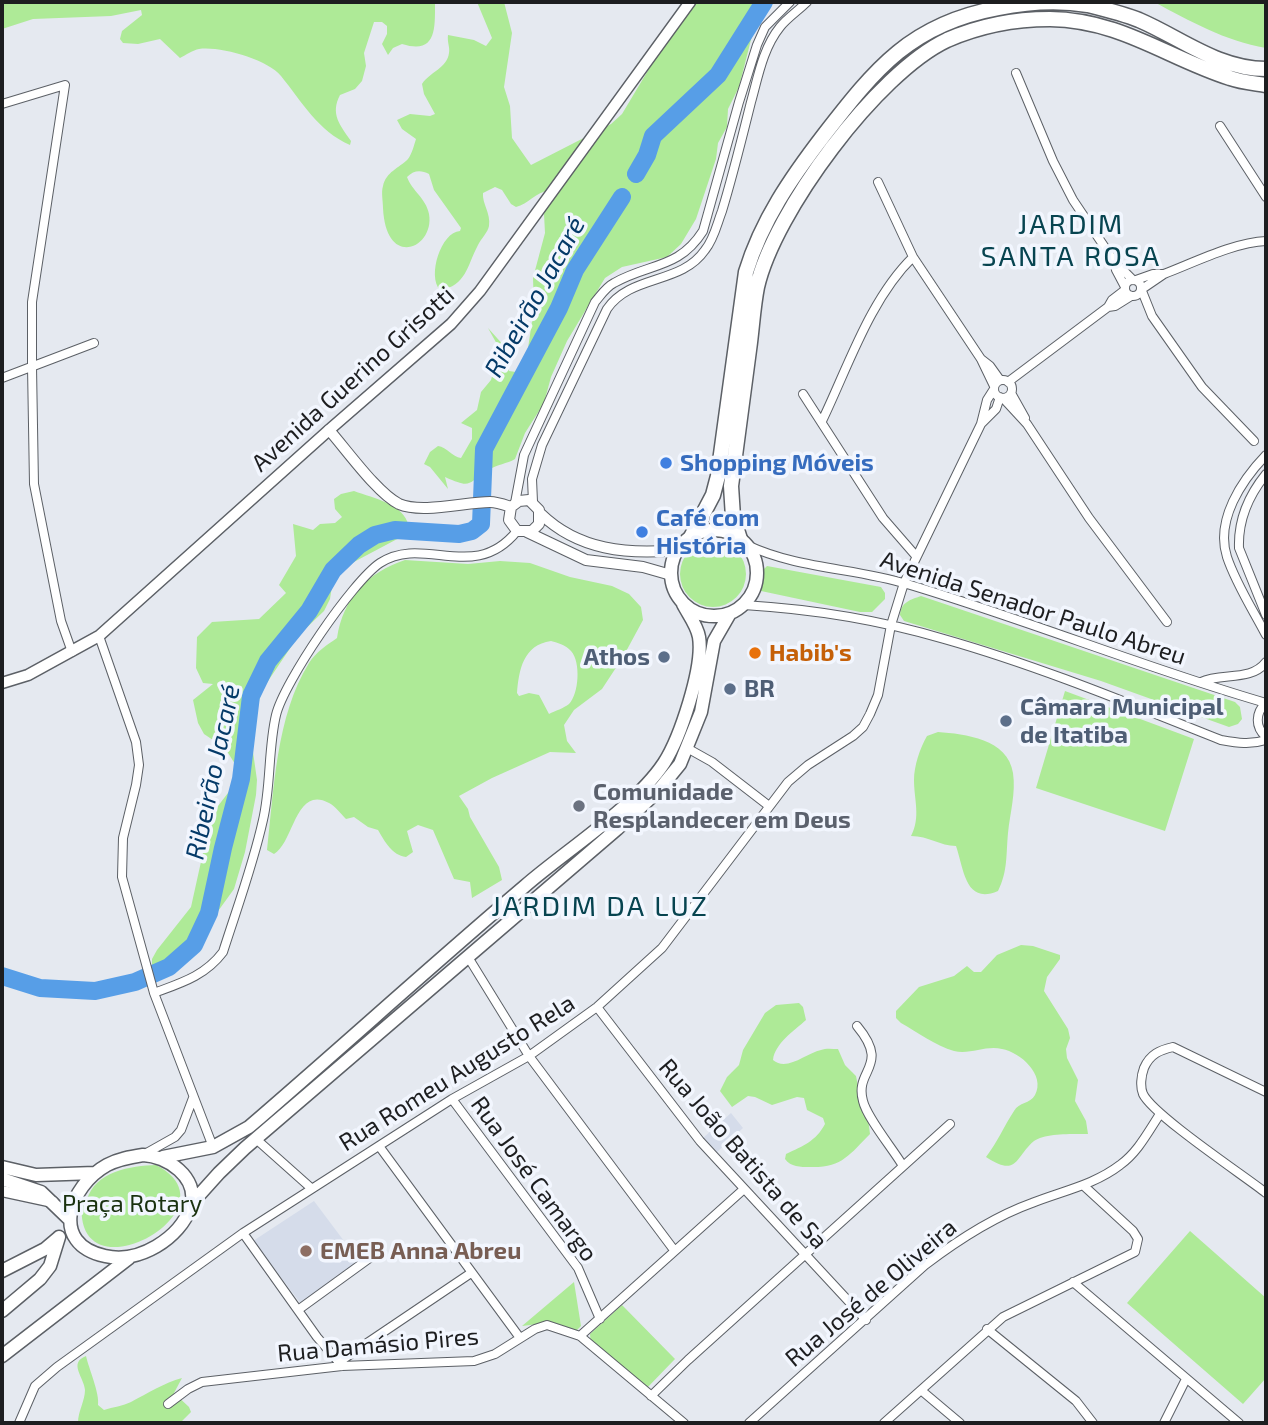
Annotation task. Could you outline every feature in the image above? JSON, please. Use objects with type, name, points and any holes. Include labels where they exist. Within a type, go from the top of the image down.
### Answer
[{"type":"highway","points":[[691,537],[713,495],[718,476],[746,272],[754,246],[783,190],[800,166],[862,86],[901,48],[947,22],[980,11],[1023,3],[1052,2],[1088,5],[1138,20],[1199,52],[1232,64],[1266,69]]},
{"type":"highway","points":[[744,542],[733,517],[731,486],[757,286],[769,253],[797,196],[863,110],[895,75],[947,40],[982,28],[1015,21],[1052,19],[1129,34],[1231,79],[1266,85]]},
{"type":"main road","name":"Avenida Guerino Grisotti","points":[[2,683],[28,675],[99,636],[451,324],[481,291],[690,2]]},
{"type":"main road","points":[[2,1271],[45,1250],[59,1237],[69,1222],[77,1194],[96,1173],[120,1159],[142,1155],[163,1157],[213,1147],[250,1127],[525,885],[625,804],[651,779],[664,762],[680,727],[696,678],[699,638],[677,596],[671,575],[672,562],[677,551],[691,537],[710,530],[721,530],[744,542],[756,562],[757,581],[744,605],[729,615],[719,617],[700,614],[683,604]]},
{"type":"main road","points":[[2,1179],[41,1192],[69,1222],[74,1235],[89,1250],[102,1256],[140,1255],[173,1233],[185,1219],[192,1203],[219,1172],[658,791],[680,764],[687,748],[701,712],[714,641],[729,615]]},
{"type":"main road","points":[[163,1157],[184,1175],[190,1186],[192,1203]]},
{"type":"main road","points":[[2,1167],[36,1175],[96,1173]]},
{"type":"main road","points":[[2,1191],[53,1202]]},
{"type":"main road","points":[[2,1311],[40,1279],[50,1266],[59,1237]]},
{"type":"main road","points":[[2,1356],[131,1257]]},
{"type":"street","points":[[671,575],[643,567],[586,560],[522,532],[509,520],[524,455],[595,302],[613,283],[685,254],[703,231],[757,45],[765,27],[790,2]]},
{"type":"street","points":[[677,551],[648,553],[599,547],[579,541],[550,523],[541,514],[533,502],[532,479],[542,444],[607,309],[621,293],[683,271],[706,250],[726,199],[765,56],[780,27],[807,2]]},
{"type":"street","points":[[1016,73],[1053,161],[1073,200],[1114,261],[1141,284],[1133,291]]},
{"type":"street","points":[[2,104],[65,85],[32,302],[32,367],[34,484],[61,621],[72,653]]},
{"type":"street","points":[[1220,126],[1266,198]]},
{"type":"street","points":[[878,182],[913,257],[981,359],[990,366],[1005,396],[1089,518],[1167,622]]},
{"type":"street","points":[[981,424],[986,400],[999,384],[1108,307],[1112,300],[1164,274],[1262,241],[1266,235]]},
{"type":"street","points":[[822,421],[876,306],[913,257]]},
{"type":"street","points":[[1114,261],[1116,270],[1133,291]]},
{"type":"street","points":[[1164,274],[1153,274],[1128,282],[1141,305],[1152,316],[1202,387],[1254,441]]},
{"type":"street","points":[[2,378],[94,343]]},
{"type":"street","points":[[981,424],[996,409],[1011,387],[999,384]]},
{"type":"street","points":[[803,394],[883,518],[916,556]]},
{"type":"street","name":"Rua Romeu Augusto Rela","points":[[19,1423],[35,1386],[44,1377],[243,1233],[452,1100],[529,1056],[597,1007],[662,948],[789,782],[808,765],[863,727],[878,695],[891,625],[904,583],[981,424]]},
{"type":"street","points":[[329,430],[390,498],[401,504],[413,508],[492,502],[513,505],[524,500],[533,502]]},
{"type":"street","points":[[1266,455],[1250,472],[1233,501],[1224,532],[1226,555],[1266,635]]},
{"type":"street","points":[[1266,474],[1250,498],[1239,537],[1239,548],[1266,615]]},
{"type":"street","points":[[154,993],[197,976],[214,965],[223,952],[262,827],[275,719],[281,700],[292,678],[355,588],[370,570],[388,558],[409,554],[470,558],[485,555],[539,524],[541,514]]},
{"type":"street","name":"Avenida Senador Paulo Abreu","points":[[744,542],[767,554],[795,562],[904,583],[1266,703]]},
{"type":"street","points":[[744,605],[783,607],[891,625],[945,639],[1069,681],[1222,740],[1240,744],[1253,744],[1266,739],[1257,720],[1260,709],[1266,703]]},
{"type":"street","points":[[99,636],[136,742],[139,765],[123,838],[122,877],[154,993],[193,1098],[200,1107],[213,1147]]},
{"type":"street","points":[[1201,681],[1210,677],[1256,671],[1266,662]]},
{"type":"street","points":[[687,748],[712,762],[769,806]]},
{"type":"street","points":[[468,957],[529,1056],[674,1250]]},
{"type":"street","name":"Rua João Batista de Sa","points":[[597,1007],[700,1142],[866,1321]]},
{"type":"street","points":[[857,1026],[867,1039],[873,1054],[863,1088],[863,1103],[903,1166]]},
{"type":"street","points":[[1266,1092],[1173,1047],[1161,1049],[1151,1056],[1144,1069],[1141,1085],[1144,1096],[1160,1114],[1266,1193]]},
{"type":"street","points":[[142,1155],[175,1137],[181,1130],[193,1098]]},
{"type":"street","name":"Rua José Camargo","points":[[452,1100],[578,1268],[600,1319]]},
{"type":"street","name":"Rua José de Oliveira","points":[[749,1423],[866,1321],[925,1265],[975,1230],[1030,1203],[1084,1186],[1119,1166],[1134,1153],[1160,1114]]},
{"type":"street","points":[[651,1396],[950,1124]]},
{"type":"street","points":[[256,1139],[311,1188]]},
{"type":"street","points":[[379,1146],[520,1338]]},
{"type":"street","points":[[884,1423],[987,1329],[1019,1308],[1135,1252],[1138,1239],[1133,1231],[1084,1186]]},
{"type":"street","points":[[580,1336],[744,1189]]},
{"type":"street","points":[[243,1233],[340,1364],[471,1273]]},
{"type":"street","points":[[298,1310],[378,1252]]},
{"type":"street","points":[[1073,1282],[1239,1423]]},
{"type":"street","name":"Rua Damásio Pires","points":[[168,1404],[202,1382],[340,1364],[474,1361],[495,1353],[547,1325],[580,1336],[684,1423]]},
{"type":"street","points":[[987,1329],[1076,1401],[1093,1423]]},
{"type":"street","points":[[1164,1423],[1186,1379]]},
{"type":"street","points":[[922,1391],[960,1423]]},
{"type":"shaded area","points":[[731,1113],[743,1128],[716,1153],[703,1138]]},
{"type":"shaded area","name":"EMEB Anna Abreu","points":[[314,1201],[359,1261],[302,1305],[253,1241]]},
{"type":"green space","points":[[2,2],[435,2],[435,21],[432,37],[428,42],[422,46],[402,44],[393,48],[388,55],[382,44],[387,34],[387,26],[382,22],[374,22],[364,53],[366,66],[362,81],[355,89],[340,95],[337,102],[336,114],[351,141],[350,145],[320,124],[281,76],[254,59],[208,49],[197,50],[180,58],[160,39],[138,44],[123,43],[120,39],[122,31],[142,15],[141,10],[111,16],[33,19],[2,29]]},
{"type":"green space","points":[[477,2],[504,2],[512,33],[504,87],[510,106],[512,138],[531,165],[611,124],[622,114],[665,42],[697,2],[772,2],[756,20],[739,87],[728,109],[727,127],[718,143],[716,159],[696,219],[681,244],[667,257],[622,267],[605,278],[567,341],[551,377],[544,403],[525,433],[515,459],[492,468],[465,484],[445,477],[448,489],[430,467],[424,464],[430,452],[438,446],[461,458],[472,439],[472,428],[461,423],[477,410],[481,392],[491,380],[498,355],[498,346],[488,328],[506,348],[509,371],[516,372],[527,355],[534,308],[533,278],[545,233],[544,214],[548,191],[516,207],[502,190],[495,187],[483,193],[489,217],[488,228],[461,280],[440,290],[435,275],[438,256],[447,239],[461,228],[434,190],[429,174],[415,172],[407,177],[427,208],[429,226],[418,243],[409,247],[400,246],[392,240],[386,227],[382,191],[387,177],[409,157],[416,139],[402,129],[397,120],[410,114],[435,114],[424,94],[422,84],[448,58],[448,35],[474,40],[486,46],[492,38]]},
{"type":"green space","points":[[1154,2],[1266,2],[1266,48],[1222,35]]},
{"type":"green space","points":[[354,491],[394,507],[406,518],[409,526],[401,537],[352,563],[338,575],[324,611],[299,635],[262,690],[252,726],[256,795],[245,852],[234,889],[190,950],[168,964],[152,966],[157,950],[191,907],[210,821],[231,789],[235,777],[235,764],[225,748],[204,734],[198,723],[193,700],[213,684],[203,683],[196,668],[197,637],[212,622],[259,619],[286,593],[279,585],[296,556],[293,524],[313,530],[320,524],[335,523],[342,517],[335,509],[334,499]]},
{"type":"green space","points":[[706,541],[720,541],[732,546],[741,555],[746,574],[744,587],[737,598],[720,607],[706,607],[694,602],[685,593],[680,581],[680,567],[685,555],[694,546]]},
{"type":"green space","points":[[405,560],[468,564],[500,561],[530,563],[570,577],[612,586],[629,594],[641,607],[643,620],[623,657],[602,689],[574,710],[564,725],[567,741],[576,753],[550,752],[459,796],[499,867],[502,880],[472,898],[470,882],[454,879],[433,830],[418,825],[407,831],[413,852],[406,857],[401,856],[389,847],[378,830],[368,827],[354,817],[346,819],[331,804],[318,800],[309,802],[302,808],[281,848],[274,854],[267,850],[278,754],[298,684],[312,659],[337,638],[345,611],[359,588],[392,565]],"holes":[[[551,641],[571,651],[578,678],[569,704],[549,714],[539,695],[529,693],[519,696],[517,693],[521,667],[528,653],[542,643]]]},
{"type":"green space","points":[[767,566],[881,587],[885,599],[872,612],[860,612],[761,591],[764,569]]},
{"type":"green space","points":[[921,596],[1235,702],[1240,707],[1242,719],[1238,724],[1229,727],[1101,681],[904,621],[900,615],[902,607]]},
{"type":"green space","points":[[1065,691],[1194,739],[1165,831],[1036,788]]},
{"type":"green space","points":[[938,732],[984,740],[1003,753],[1009,762],[1014,780],[1013,796],[1005,869],[998,891],[987,894],[972,889],[964,874],[956,846],[911,836],[916,815],[916,763],[927,736]]},
{"type":"green space","points":[[1021,945],[1060,955],[1047,977],[1044,991],[1068,1029],[1070,1038],[1066,1049],[1067,1058],[1078,1080],[1075,1101],[1086,1121],[1088,1134],[1060,1134],[1039,1138],[1015,1163],[1004,1166],[986,1157],[1016,1108],[1035,1095],[1037,1080],[1034,1072],[1023,1060],[1002,1049],[960,1052],[947,1049],[901,1023],[896,1018],[896,1011],[919,987],[954,976],[967,966],[974,972],[981,972],[997,955]]},
{"type":"green space","points":[[799,1003],[803,1007],[806,1020],[781,1043],[773,1060],[790,1063],[823,1049],[838,1049],[845,1065],[856,1076],[867,1111],[870,1134],[844,1159],[821,1167],[796,1166],[785,1159],[786,1154],[813,1139],[825,1124],[823,1118],[807,1110],[804,1098],[797,1097],[772,1105],[748,1096],[732,1107],[720,1091],[727,1077],[739,1065],[743,1050],[765,1013],[776,1005]]},
{"type":"green space","name":"Praça Rotary","points":[[156,1165],[177,1183],[179,1204],[168,1223],[148,1238],[124,1246],[101,1245],[86,1231],[82,1202],[87,1200],[91,1190],[106,1176],[125,1169]]},
{"type":"green space","points":[[1190,1231],[1266,1298],[1266,1378],[1243,1404],[1127,1303]]},
{"type":"green space","points":[[574,1282],[581,1326],[575,1332],[549,1325],[522,1326]]},
{"type":"green space","points":[[622,1305],[675,1359],[646,1389],[591,1346],[590,1334]]},
{"type":"green space","points":[[86,1356],[96,1388],[98,1405],[104,1410],[128,1403],[182,1378],[174,1393],[191,1412],[180,1423],[78,1423],[85,1390],[78,1371],[78,1362]]},
{"type":"waterway","points":[[636,174],[647,155],[653,136],[718,75],[764,2]]},
{"type":"waterway","name":"Ribeirão Jacaré","points":[[2,976],[40,988],[95,991],[135,982],[169,967],[194,945],[209,913],[241,779],[251,696],[268,661],[309,611],[333,570],[359,545],[375,535],[395,530],[459,534],[472,531],[481,524],[484,449],[559,308],[575,270],[622,197]]},
{"type":"place","name":"Shopping Móveis","points":[[666,463]]},
{"type":"place","name":"Café com História","points":[[642,532]]},
{"type":"place","name":"Habib's","points":[[755,653]]},
{"type":"place","name":"Athos","points":[[664,657]]},
{"type":"place","name":"BR","points":[[730,689]]},
{"type":"place","name":"Câmara Municipal de Itatiba","points":[[1006,721]]},
{"type":"place","name":"Comunidade Resplandecer em Deus","points":[[579,806]]},
{"type":"place","name":"EMEB Anna Abreu","points":[[306,1251]]},
{"type":"district","name":"JARDIM SANTA ROSA","points":[[1071,241]]},
{"type":"district","name":"JARDIM DA LUZ","points":[[600,907]]}]
